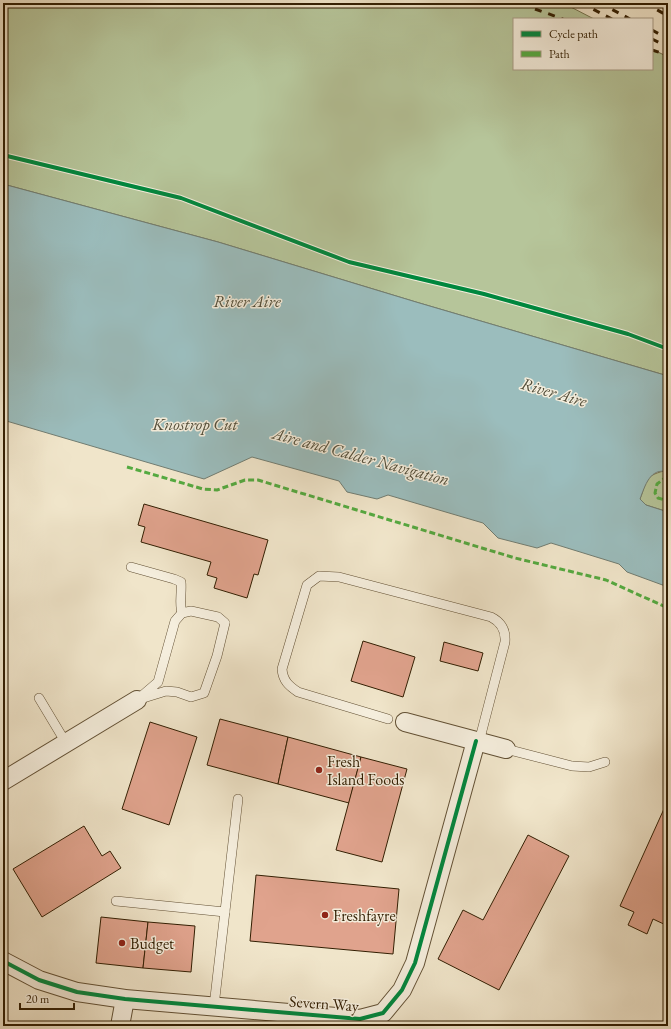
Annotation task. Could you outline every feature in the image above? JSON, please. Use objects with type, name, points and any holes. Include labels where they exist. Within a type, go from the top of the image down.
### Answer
[{"type":"street","points":[[3,781],[137,700]]},
{"type":"street","points":[[397,720],[506,749]]},
{"type":"street","name":"Severn Way","points":[[3,961],[39,980],[78,992],[125,999],[360,1019],[383,1013],[402,990],[415,963],[477,741]]},
{"type":"street","points":[[120,1026],[125,999]]},
{"type":"lane","points":[[131,567],[181,582],[182,591],[180,606],[182,613]]},
{"type":"lane","points":[[397,720],[298,692],[285,682],[282,669],[307,585],[319,576],[339,577],[490,617],[499,622],[504,631],[505,642],[477,741]]},
{"type":"lane","points":[[191,611],[218,618],[225,623],[217,656],[204,693],[191,697],[176,692],[166,691],[137,700],[158,682],[175,621],[182,613],[191,611]]},
{"type":"lane","points":[[38,698],[66,743]]},
{"type":"lane","points":[[506,749],[572,766],[589,767],[605,762]]},
{"type":"lane","points":[[214,1006],[238,799]]},
{"type":"lane","points":[[116,900],[225,912]]},
{"type":"green space","points":[[3,3],[563,3],[592,18],[513,18],[513,70],[653,70],[653,50],[668,57],[668,376],[218,242],[3,184]]},
{"type":"green space","points":[[664,471],[668,472],[668,512],[646,505],[640,499],[649,477]]},
{"type":"water","points":[[3,184],[218,242],[668,376],[668,472],[657,472],[653,475],[646,483],[640,499],[646,505],[668,512],[668,587],[627,572],[619,564],[551,543],[537,548],[498,538],[483,523],[388,495],[377,499],[347,492],[339,481],[252,457],[204,479],[3,420]]},
{"type":"building","points":[[144,504],[268,540],[258,575],[254,574],[247,598],[214,588],[217,578],[207,575],[211,562],[141,542],[145,527],[138,525]]},
{"type":"building","points":[[363,641],[415,657],[403,697],[351,681]]},
{"type":"building","points":[[444,642],[483,653],[478,671],[440,661]]},
{"type":"building","points":[[3,693],[7,694],[3,717]]},
{"type":"building","points":[[220,719],[288,737],[278,784],[207,765]]},
{"type":"building","points":[[150,722],[197,737],[169,825],[122,809]]},
{"type":"building","name":"Fresh Island Foods","points":[[288,737],[361,757],[349,803],[278,784]]},
{"type":"building","points":[[361,757],[407,769],[382,862],[336,850]]},
{"type":"building","points":[[668,800],[668,926],[653,919],[647,934],[628,925],[634,912],[620,906]]},
{"type":"building","points":[[84,826],[102,856],[110,851],[121,868],[42,917],[13,869]]},
{"type":"building","points":[[528,835],[569,856],[499,990],[438,959],[463,910],[483,920]]},
{"type":"building","name":"Freshfayre","points":[[256,875],[399,889],[393,954],[250,941]]},
{"type":"building","name":"Budget","points":[[101,917],[148,922],[143,968],[96,963]]},
{"type":"building","points":[[148,922],[195,926],[191,972],[143,968]]},
{"type":"railway","points":[[581,3],[610,18]]},
{"type":"railway","points":[[600,3],[628,18]]},
{"type":"railway","points":[[645,3],[668,16]]},
{"type":"railway","points":[[535,9],[560,18]]},
{"type":"railway","points":[[653,31],[668,39]]},
{"type":"railway","points":[[653,40],[668,47]]},
{"type":"railway","points":[[653,50],[668,55]]},
{"type":"marked path","points":[[127,467],[203,489],[217,490],[245,480],[258,480],[515,558],[606,580],[668,608]]},
{"type":"marked path","points":[[668,478],[665,478],[657,484],[655,493],[658,498],[668,501]]},
{"type":"cycle path","points":[[3,155],[181,198],[349,262],[484,294],[628,334],[668,349]]},
{"type":"cycle path","points":[[3,961],[39,980],[77,992],[125,999],[360,1019],[383,1013],[402,990],[415,963],[476,741]]},
{"type":"place","name":"Fresh Island Foods","points":[[319,770]]},
{"type":"place","name":"Freshfayre","points":[[325,915]]},
{"type":"place","name":"Budget","points":[[122,943]]},
{"type":"water label","name":"River Aire","points":[[247,301]]},
{"type":"water label","name":"River Aire","points":[[554,392]]},
{"type":"water label","name":"Knostrop Cut","points":[[195,424]]},
{"type":"water label","name":"Aire and Calder Navigation","points":[[361,456]]}]
